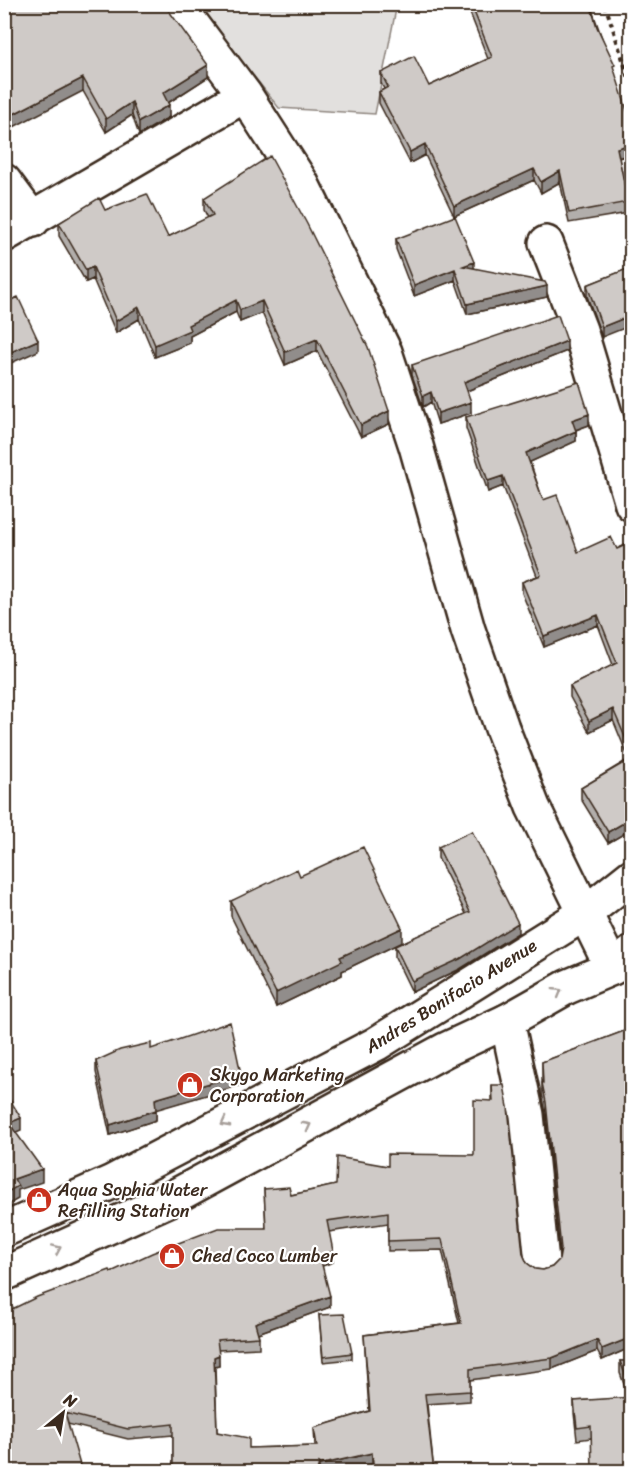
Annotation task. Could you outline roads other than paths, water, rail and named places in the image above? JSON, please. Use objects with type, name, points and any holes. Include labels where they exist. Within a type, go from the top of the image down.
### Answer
[{"type":"main road","points":[[4,1274],[168,1200],[446,1050],[507,1021],[567,987],[622,960],[584,914],[533,807],[502,728],[468,630],[416,446],[385,352],[301,182],[245,95],[177,4]]},
{"type":"main road","points":[[4,235],[245,95]]},
{"type":"main road","points":[[4,181],[33,219]]},
{"type":"main road","points":[[546,243],[580,330],[632,504]]},
{"type":"main road","name":"Andres Bonifacio Avenue","points":[[4,1230],[112,1182],[376,1044],[584,914],[632,876]]},
{"type":"main road","points":[[507,1021],[527,1115],[542,1262]]},
{"type":"place","name":"Skygo Marketing Corporation","points":[[190,1085]]},
{"type":"place","name":"Aqua Sophia Water Refilling Station","points":[[39,1200]]},
{"type":"place","name":"Ched Coco Lumber","points":[[172,1256]]}]
